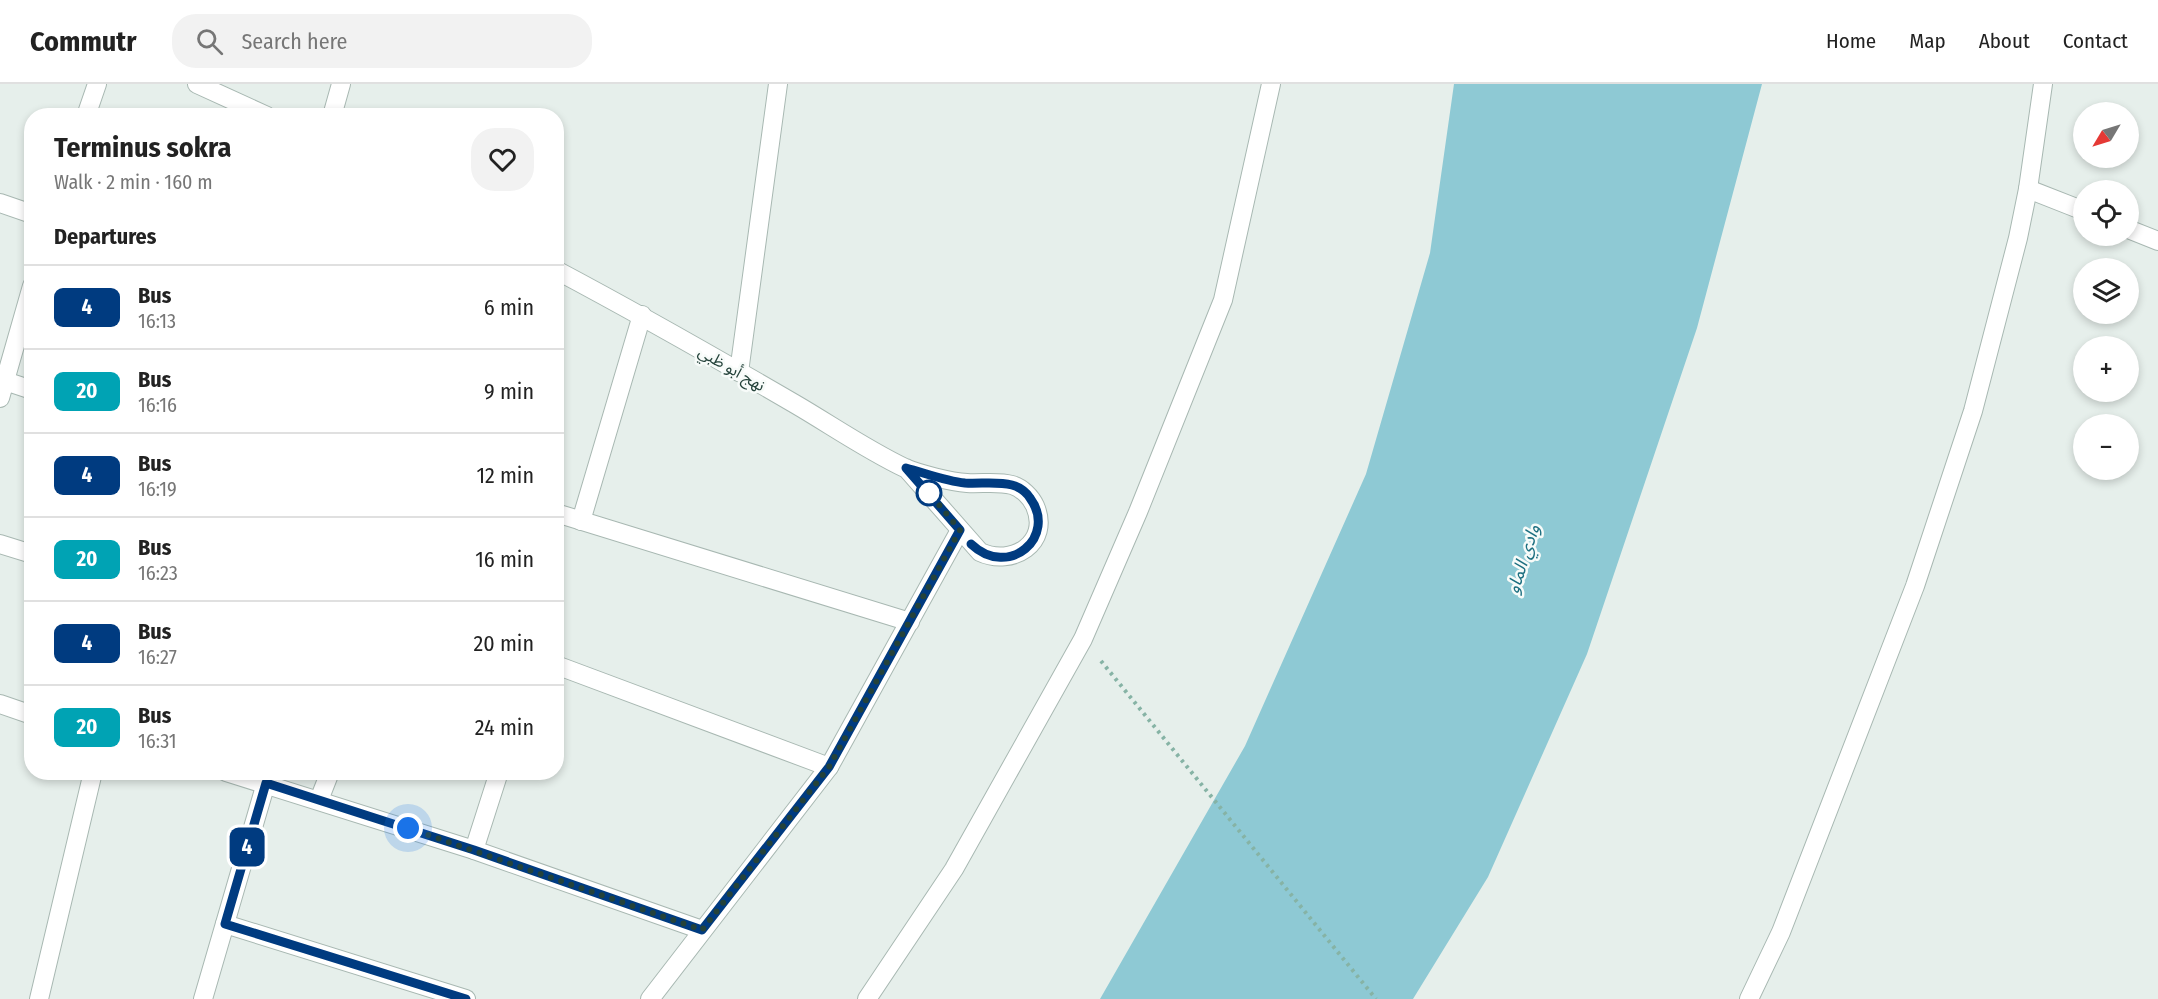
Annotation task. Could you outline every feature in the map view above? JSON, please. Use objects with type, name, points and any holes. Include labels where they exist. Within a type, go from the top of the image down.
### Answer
[{"type":"street","points":[[89,108],[97,84]]},
{"type":"street","points":[[197,84],[250,108]]},
{"type":"street","points":[[334,108],[340,84]]},
{"type":"street","points":[[740,372],[778,84]]},
{"type":"street","points":[[867,999],[954,869],[1083,639],[1138,512],[1223,300],[1271,84]]},
{"type":"street","points":[[1749,999],[1781,932],[1915,586],[1973,411],[2018,238],[2028,189],[2043,84]]},
{"type":"street","points":[[2028,189],[2073,207]]},
{"type":"street","points":[[0,203],[24,211]]},
{"type":"street","points":[[2139,233],[2158,241]]},
{"type":"street","name":"نهج أبو ظبي","points":[[564,274],[642,315],[906,468]]},
{"type":"street","points":[[24,313],[2,389],[24,390]]},
{"type":"street","points":[[581,520],[642,315]]},
{"type":"street","points":[[906,468],[964,483],[1011,485],[1029,497],[1038,516],[1035,537],[1027,548],[1016,555],[1005,558],[992,557],[980,552],[906,468]]},
{"type":"street","points":[[564,515],[910,622]]},
{"type":"street","points":[[650,999],[829,767],[960,530]]},
{"type":"street","points":[[0,544],[24,552]]},
{"type":"street","points":[[564,668],[829,767]]},
{"type":"street","points":[[0,704],[24,712]]},
{"type":"street","points":[[39,999],[91,780]]},
{"type":"street","points":[[255,780],[474,850],[702,930]]},
{"type":"street","points":[[319,800],[327,780]]},
{"type":"street","points":[[474,850],[496,780]]},
{"type":"street","points":[[203,999],[266,783]]},
{"type":"street","points":[[225,924],[466,999]]},
{"type":"path","points":[[1083,639],[1376,999]]},
{"type":"water","name":"وادي الماو","points":[[1454,84],[1762,84],[1697,328],[1587,654],[1488,877],[1413,999],[1100,999],[1245,746],[1366,474],[1430,253]]},
{"type":"bus line","name":"4","points":[[466,999],[225,924],[266,783],[474,850],[702,930],[829,767],[960,530],[906,468],[964,483],[1011,485],[1021,489],[1029,497],[1035,506],[1038,527],[1035,537],[1027,548],[1016,555],[1005,558],[992,557],[980,552],[971,544]]},
{"type":"route","points":[[408,828],[702,930],[829,767],[960,530],[929,493]]}]
